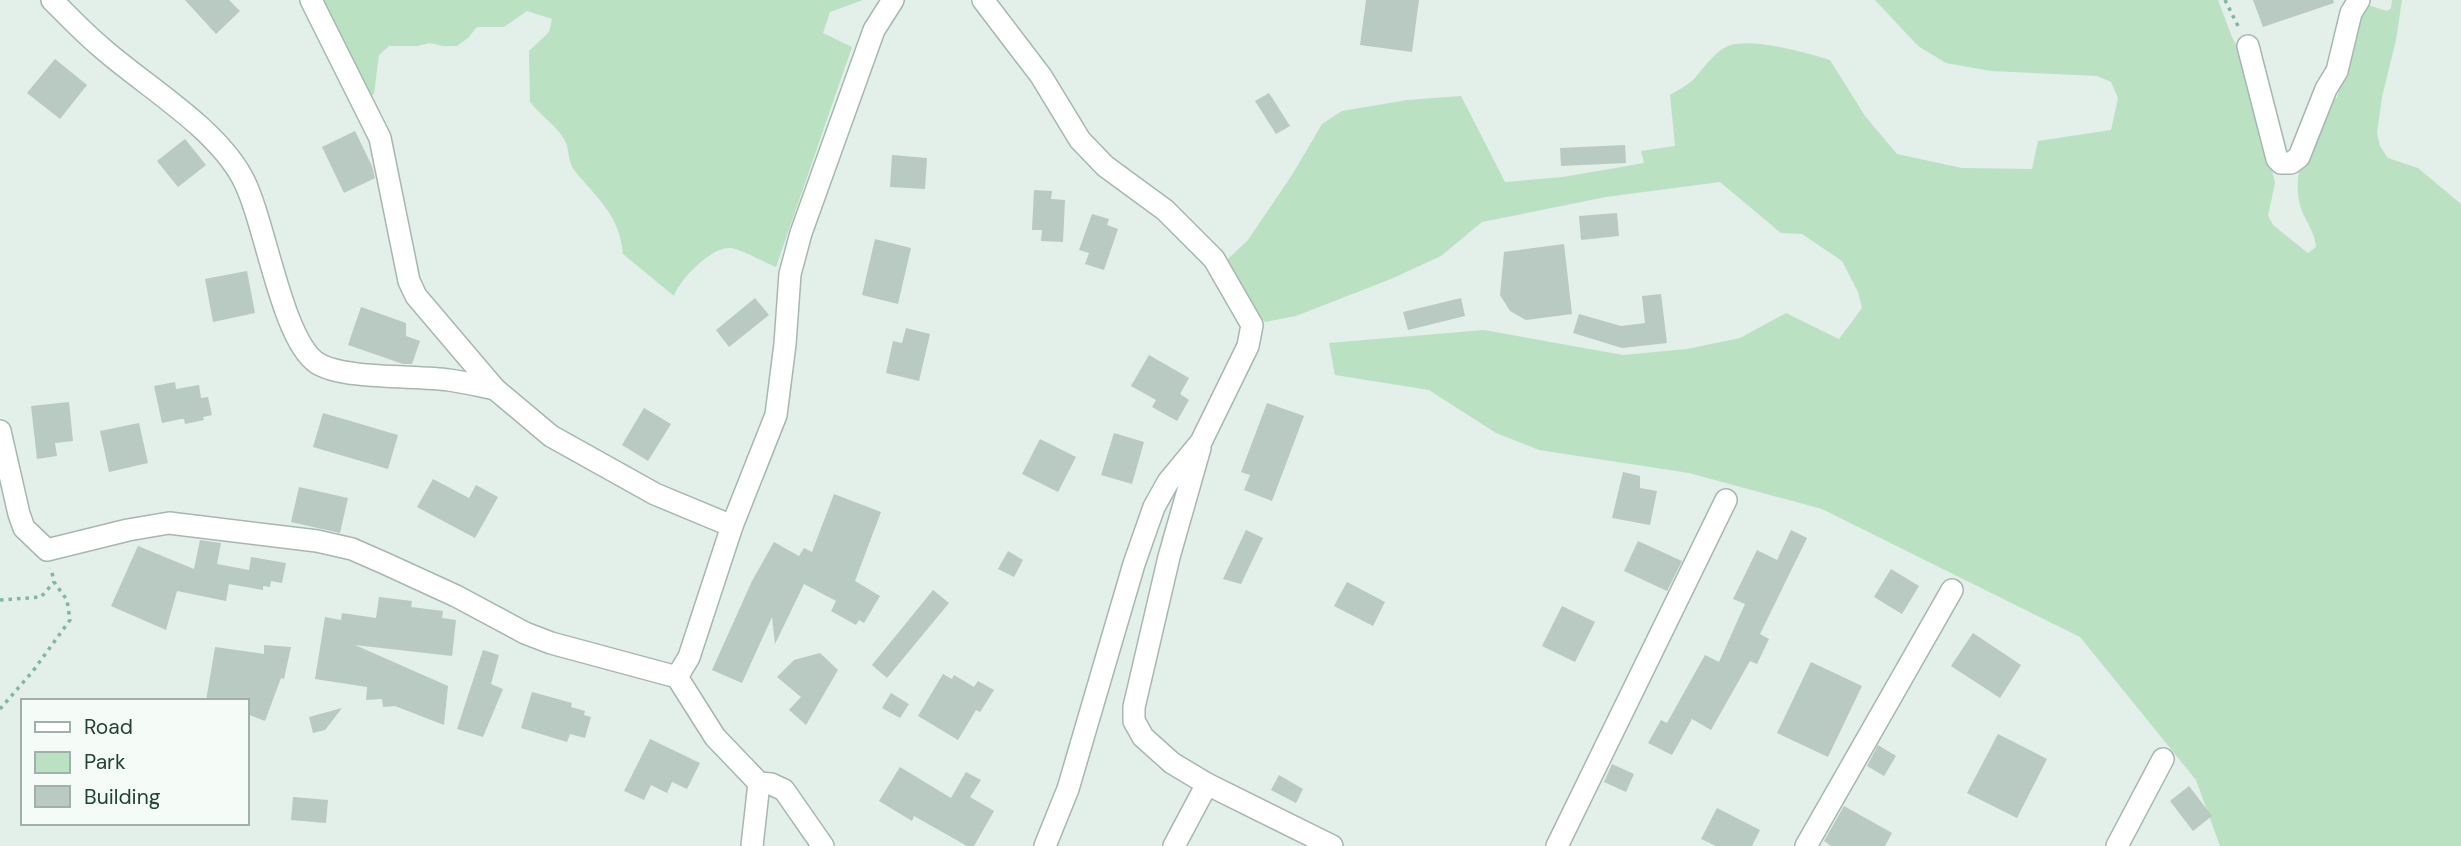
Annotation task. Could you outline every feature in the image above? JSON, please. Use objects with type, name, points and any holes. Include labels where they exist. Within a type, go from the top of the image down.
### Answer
[{"type":"street","points":[[52,0],[101,48],[217,144],[242,177],[254,206],[285,308],[302,344],[318,363],[355,373],[449,380],[495,389]]},
{"type":"street","points":[[311,0],[380,138],[409,281],[416,296],[495,389],[551,436],[655,494],[732,526]]},
{"type":"street","points":[[677,677],[689,657],[732,526],[776,415],[790,274],[801,233],[874,30],[893,0]]},
{"type":"street","points":[[983,0],[1041,76],[1080,139],[1105,166],[1165,211],[1214,259],[1252,325],[1248,345],[1201,442],[1169,557],[1134,707],[1134,722],[1143,737],[1157,751],[1207,784],[1332,846]]},
{"type":"street","points":[[2248,46],[2277,159],[2281,163],[2291,163],[2299,157],[2326,89],[2337,71],[2345,31],[2359,0]]},
{"type":"street","points":[[0,431],[21,521],[34,540],[47,550],[169,523],[317,541],[352,549],[384,563],[534,636],[677,677],[715,737],[759,783],[771,784],[784,790],[823,846]]},
{"type":"street","points":[[1045,846],[1068,789],[1130,577],[1154,506],[1168,482],[1201,442]]},
{"type":"street","points":[[1557,846],[1726,500]]},
{"type":"street","points":[[1806,846],[1952,590]]},
{"type":"street","points":[[2117,846],[2163,760]]},
{"type":"street","points":[[752,846],[759,783]]},
{"type":"street","points":[[1174,846],[1207,784]]},
{"type":"path","points":[[2225,0],[2248,46]]},
{"type":"path","points":[[0,709],[33,671],[69,620],[67,600],[54,582],[47,550]]},
{"type":"path","points":[[0,600],[41,597],[54,582]]},
{"type":"green space","points":[[320,0],[863,0],[830,12],[823,33],[852,47],[776,267],[740,251],[722,249],[697,266],[682,282],[674,296],[623,254],[612,218],[574,170],[564,139],[530,102],[529,51],[549,32],[552,19],[527,11],[504,27],[477,27],[457,46],[430,43],[389,46],[379,55],[374,94],[368,97]]},
{"type":"green space","points":[[1875,0],[2218,0],[2254,89],[2275,183],[2268,216],[2273,225],[2308,253],[2316,247],[2299,201],[2301,162],[2327,101],[2337,98],[2354,21],[2368,5],[2387,11],[2391,8],[2392,0],[2402,0],[2396,40],[2382,97],[2377,133],[2380,146],[2388,158],[2418,168],[2461,204],[2461,846],[2220,846],[2196,780],[2080,637],[1822,509],[1689,473],[1539,450],[1496,433],[1429,390],[1335,375],[1329,343],[1484,330],[1623,355],[1687,349],[1740,338],[1786,313],[1839,339],[1862,308],[1858,292],[1842,261],[1802,234],[1781,233],[1720,182],[1606,197],[1482,222],[1441,256],[1391,279],[1296,316],[1265,322],[1254,310],[1227,260],[1248,240],[1292,175],[1322,124],[1342,111],[1407,100],[1461,96],[1505,182],[1563,177],[1644,163],[1641,151],[1675,146],[1670,95],[1693,80],[1718,52],[1738,44],[1779,47],[1830,60],[1865,116],[1897,154],[1962,168],[2032,169],[2038,141],[2111,130],[2118,98],[2111,82],[2097,76],[1991,71],[1946,63],[1918,46]]},
{"type":"building","points":[[185,0],[229,0],[240,11],[216,34]]},
{"type":"building","points":[[1366,0],[1419,0],[1412,52],[1360,45]]},
{"type":"building","points":[[2253,0],[2333,0],[2334,3],[2263,27]]},
{"type":"building","points":[[55,59],[87,85],[60,119],[27,93]]},
{"type":"building","points":[[1269,93],[1290,126],[1276,134],[1255,101]]},
{"type":"building","points":[[355,131],[375,178],[344,193],[322,147]]},
{"type":"building","points":[[185,139],[206,165],[178,187],[157,161]]},
{"type":"building","points":[[1625,145],[1626,163],[1561,166],[1560,148]]},
{"type":"building","points":[[892,155],[927,158],[925,189],[890,187]]},
{"type":"building","points":[[1034,190],[1052,191],[1051,199],[1065,200],[1063,242],[1041,241],[1042,230],[1032,230]]},
{"type":"building","points":[[1617,213],[1619,236],[1581,240],[1579,216]]},
{"type":"building","points":[[1092,214],[1109,219],[1107,225],[1118,229],[1104,270],[1085,264],[1089,253],[1079,250]]},
{"type":"building","points":[[875,239],[911,248],[898,304],[862,295]]},
{"type":"building","points":[[1564,244],[1572,314],[1526,320],[1510,311],[1500,295],[1504,252]]},
{"type":"building","points":[[247,271],[255,313],[213,322],[205,279]]},
{"type":"building","points":[[1661,294],[1667,343],[1622,348],[1573,333],[1579,314],[1621,326],[1645,323],[1642,296]]},
{"type":"building","points":[[755,298],[769,315],[729,347],[716,330]]},
{"type":"building","points":[[1461,298],[1465,316],[1408,330],[1403,312]]},
{"type":"building","points":[[361,307],[406,323],[406,336],[420,341],[412,364],[403,364],[348,345]]},
{"type":"building","points":[[906,328],[930,334],[919,381],[886,373],[893,341],[902,343]]},
{"type":"building","points":[[1149,355],[1189,378],[1180,394],[1189,400],[1177,421],[1152,407],[1156,400],[1131,386]]},
{"type":"building","points":[[175,382],[176,389],[199,385],[201,398],[208,397],[212,415],[203,417],[204,420],[185,424],[184,419],[162,423],[154,386]]},
{"type":"building","points":[[69,402],[73,441],[55,443],[57,456],[37,459],[31,406]]},
{"type":"building","points":[[1267,403],[1304,416],[1272,501],[1244,490],[1250,475],[1241,472]]},
{"type":"building","points":[[644,408],[671,424],[648,461],[622,445]]},
{"type":"building","points":[[323,413],[398,435],[388,469],[313,447]]},
{"type":"building","points":[[139,423],[148,463],[109,472],[100,431]]},
{"type":"building","points":[[1114,433],[1144,442],[1132,484],[1101,475]]},
{"type":"building","points":[[1040,439],[1076,457],[1058,492],[1022,474]]},
{"type":"building","points":[[1623,472],[1640,476],[1640,488],[1657,491],[1650,525],[1612,518]]},
{"type":"building","points":[[433,479],[469,498],[476,485],[498,497],[475,538],[417,507]]},
{"type":"building","points":[[299,487],[348,498],[340,533],[291,522]]},
{"type":"building","points":[[834,494],[881,512],[855,581],[880,596],[864,623],[859,620],[856,625],[831,611],[836,601],[804,584],[775,644],[772,617],[742,683],[712,670],[752,581],[774,542],[799,556],[804,548],[812,552]]},
{"type":"building","points":[[1246,530],[1263,538],[1241,584],[1223,579]]},
{"type":"building","points":[[1791,530],[1807,538],[1760,634],[1769,639],[1757,664],[1750,661],[1711,730],[1692,719],[1672,755],[1648,743],[1661,720],[1667,723],[1705,655],[1719,662],[1745,604],[1733,599],[1757,550],[1777,560]]},
{"type":"building","points":[[200,540],[221,543],[217,564],[249,570],[251,557],[286,563],[282,583],[271,581],[270,587],[263,586],[263,590],[229,584],[226,601],[177,591],[166,630],[111,606],[138,546],[194,569]]},
{"type":"building","points":[[1638,541],[1682,561],[1667,591],[1624,571]]},
{"type":"building","points":[[1008,551],[1023,560],[1014,577],[998,569]]},
{"type":"building","points":[[1891,569],[1919,586],[1902,614],[1874,597]]},
{"type":"building","points":[[1347,582],[1385,602],[1373,626],[1334,606]]},
{"type":"building","points":[[933,590],[949,603],[887,678],[872,665]]},
{"type":"building","points":[[379,597],[412,601],[411,607],[443,611],[442,618],[456,620],[452,656],[355,645],[448,686],[444,725],[395,706],[383,707],[382,699],[366,700],[367,687],[315,679],[325,617],[341,620],[342,613],[376,618]]},
{"type":"building","points":[[1562,606],[1595,622],[1575,662],[1542,646]]},
{"type":"building","points":[[1973,633],[2021,665],[2000,698],[1951,666]]},
{"type":"building","points":[[264,645],[291,647],[284,679],[281,678],[265,721],[248,714],[248,699],[206,699],[215,647],[264,654]]},
{"type":"building","points":[[483,650],[499,655],[491,684],[503,689],[483,737],[457,729]]},
{"type":"building","points":[[820,653],[838,670],[806,725],[789,710],[801,697],[777,677],[794,660]]},
{"type":"building","points":[[1811,662],[1862,686],[1828,757],[1777,733]]},
{"type":"building","points":[[943,674],[952,679],[954,675],[974,687],[978,681],[994,690],[980,712],[976,710],[958,740],[918,716]]},
{"type":"building","points":[[532,692],[572,703],[571,707],[585,711],[584,715],[591,717],[585,738],[570,734],[567,742],[521,728]]},
{"type":"building","points":[[891,693],[909,704],[900,718],[882,708]]},
{"type":"building","points":[[342,708],[325,730],[313,733],[309,717]]},
{"type":"building","points":[[1998,734],[2047,759],[2017,818],[1967,793]]},
{"type":"building","points":[[650,739],[700,763],[687,789],[672,782],[667,793],[651,785],[644,800],[624,791]]},
{"type":"building","points":[[1878,745],[1896,756],[1884,776],[1867,766]]},
{"type":"building","points":[[1612,764],[1634,774],[1626,792],[1604,782]]},
{"type":"building","points":[[900,767],[951,798],[966,772],[981,780],[970,797],[994,811],[974,846],[967,846],[914,816],[912,821],[879,801]]},
{"type":"building","points":[[1279,775],[1303,789],[1296,803],[1271,790]]},
{"type":"building","points":[[2189,786],[2212,816],[2193,831],[2170,801]]},
{"type":"building","points":[[293,797],[328,800],[326,823],[291,820]]},
{"type":"building","points":[[1844,806],[1892,833],[1885,846],[1831,846],[1824,841]]},
{"type":"building","points":[[1717,808],[1760,830],[1752,846],[1716,846],[1701,839]]}]
